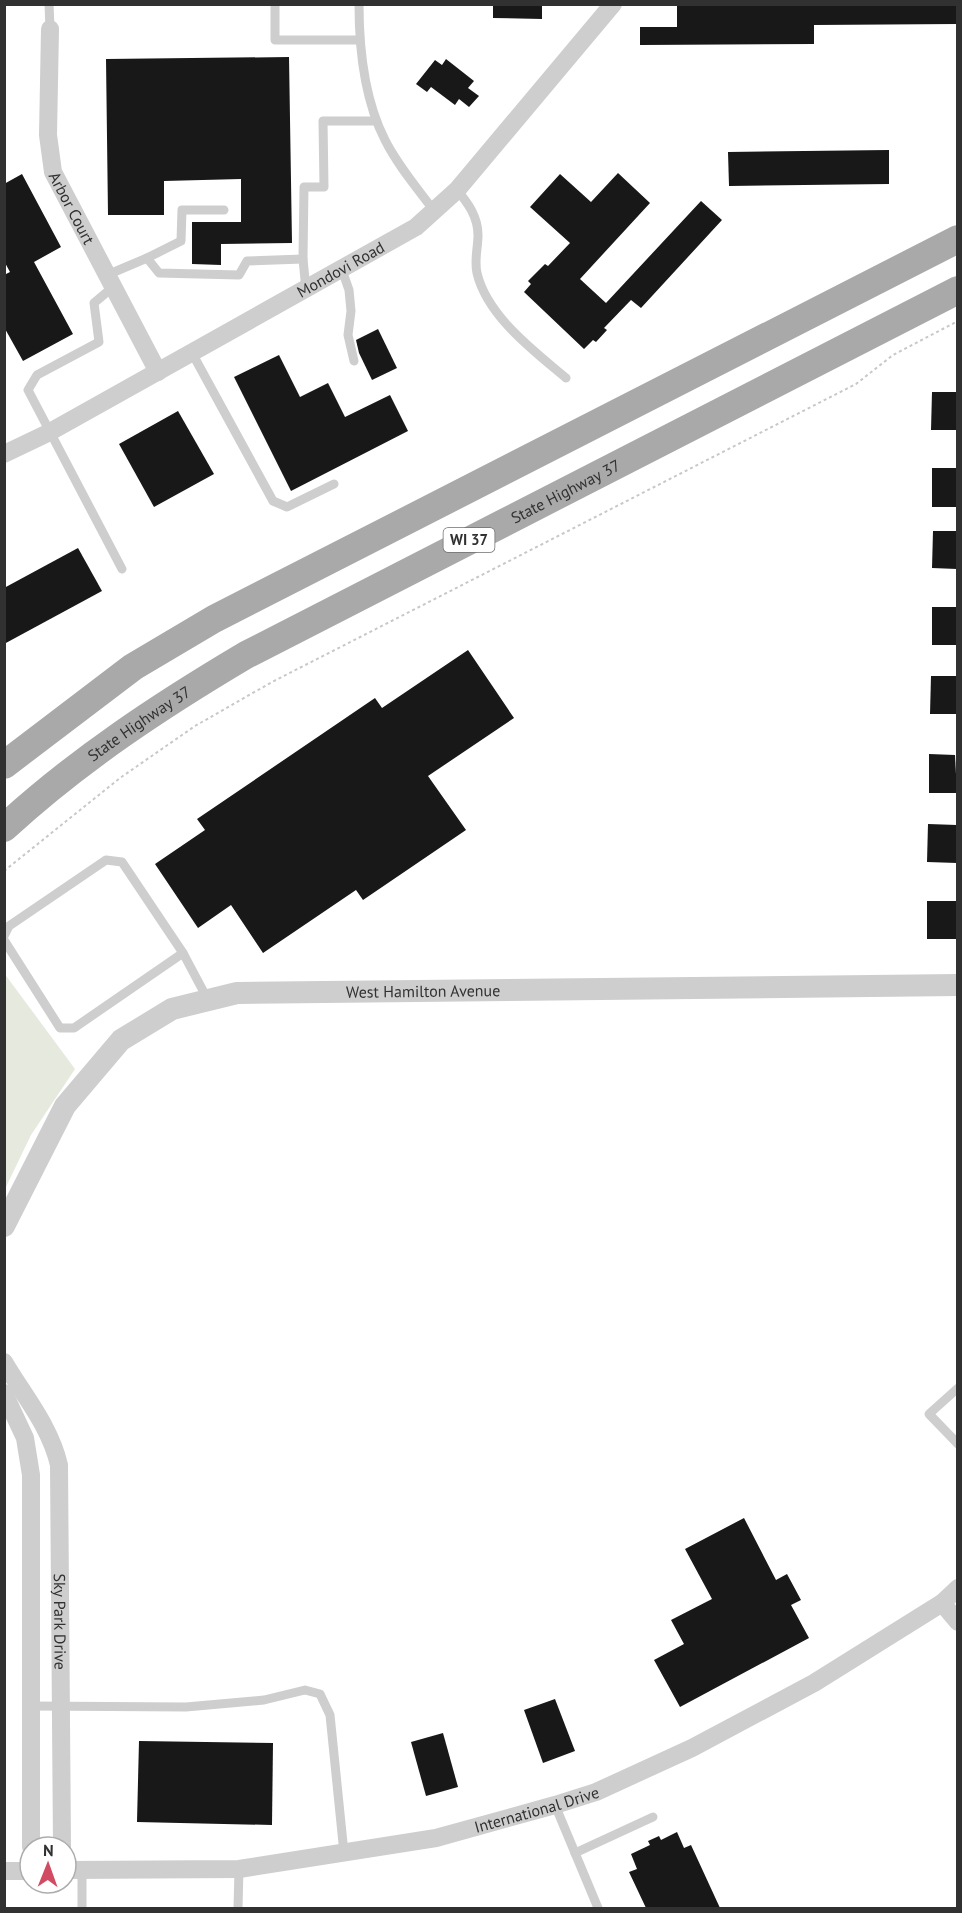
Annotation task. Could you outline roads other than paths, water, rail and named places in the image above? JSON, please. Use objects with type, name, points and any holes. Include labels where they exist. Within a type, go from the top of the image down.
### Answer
[{"type":"main road","name":"WI 37","points":[[4,765],[133,667],[214,619],[957,239]]},
{"type":"main road","name":"State Highway 37","points":[[4,828],[107,744],[170,700],[246,655],[957,290]]},
{"type":"street","name":"Mondovi Road","points":[[4,454],[48,433],[414,228],[435,212],[457,190],[613,4]]},
{"type":"street","name":"Arbor Court","points":[[50,29],[48,135],[53,172],[158,372]]},
{"type":"street","name":"West Hamilton Avenue","points":[[4,1226],[59,1116],[121,1040],[172,1009],[237,993],[957,984]]},
{"type":"street","name":"Sky Park Drive","points":[[4,1362],[45,1425],[55,1447],[59,1465],[62,1835]]},
{"type":"street","name":"Sky Park Drive","points":[[4,1388],[32,1405]]},
{"type":"street","name":"Sky Park Drive","points":[[4,1393],[25,1438],[32,1474],[31,1835]]},
{"type":"street","name":"Sky Park Drive","points":[[4,1410],[19,1424]]},
{"type":"street","name":"International Drive","points":[[78,1870],[239,1869],[436,1838],[596,1792],[692,1748],[814,1683],[942,1603],[957,1588]]},
{"type":"street","points":[[942,1603],[957,1622]]},
{"type":"lane","points":[[49,4],[50,29]]},
{"type":"lane","points":[[275,4],[275,40],[359,40]]},
{"type":"lane","points":[[359,4],[359,40],[376,121],[395,158],[435,212]]},
{"type":"lane","points":[[306,290],[303,259],[304,187],[324,186],[323,121],[376,121]]},
{"type":"lane","points":[[457,190],[469,204],[476,220],[477,272],[485,294],[524,342],[567,378]]},
{"type":"lane","points":[[122,569],[48,433],[28,390],[37,375],[99,342],[94,303],[110,281],[147,258],[181,241],[182,210],[224,210]]},
{"type":"lane","points":[[147,258],[159,273],[239,275],[247,261],[303,259]]},
{"type":"lane","points":[[342,270],[349,290],[351,311],[348,335],[354,361]]},
{"type":"lane","points":[[192,353],[273,501],[287,507],[334,484]]},
{"type":"lane","points":[[183,953],[74,1028],[60,1028],[4,938],[9,926],[106,860],[122,862],[183,953],[208,1000]]},
{"type":"lane","points":[[957,1388],[929,1414],[957,1444]]},
{"type":"lane","points":[[31,1706],[60,1708],[186,1707],[264,1700],[305,1690],[320,1694],[330,1715],[344,1853]]},
{"type":"lane","points":[[555,1805],[598,1908]]},
{"type":"lane","points":[[575,1853],[653,1817]]},
{"type":"lane","points":[[238,1908],[239,1869]]},
{"type":"lane","points":[[78,1889],[82,1908]]}]
